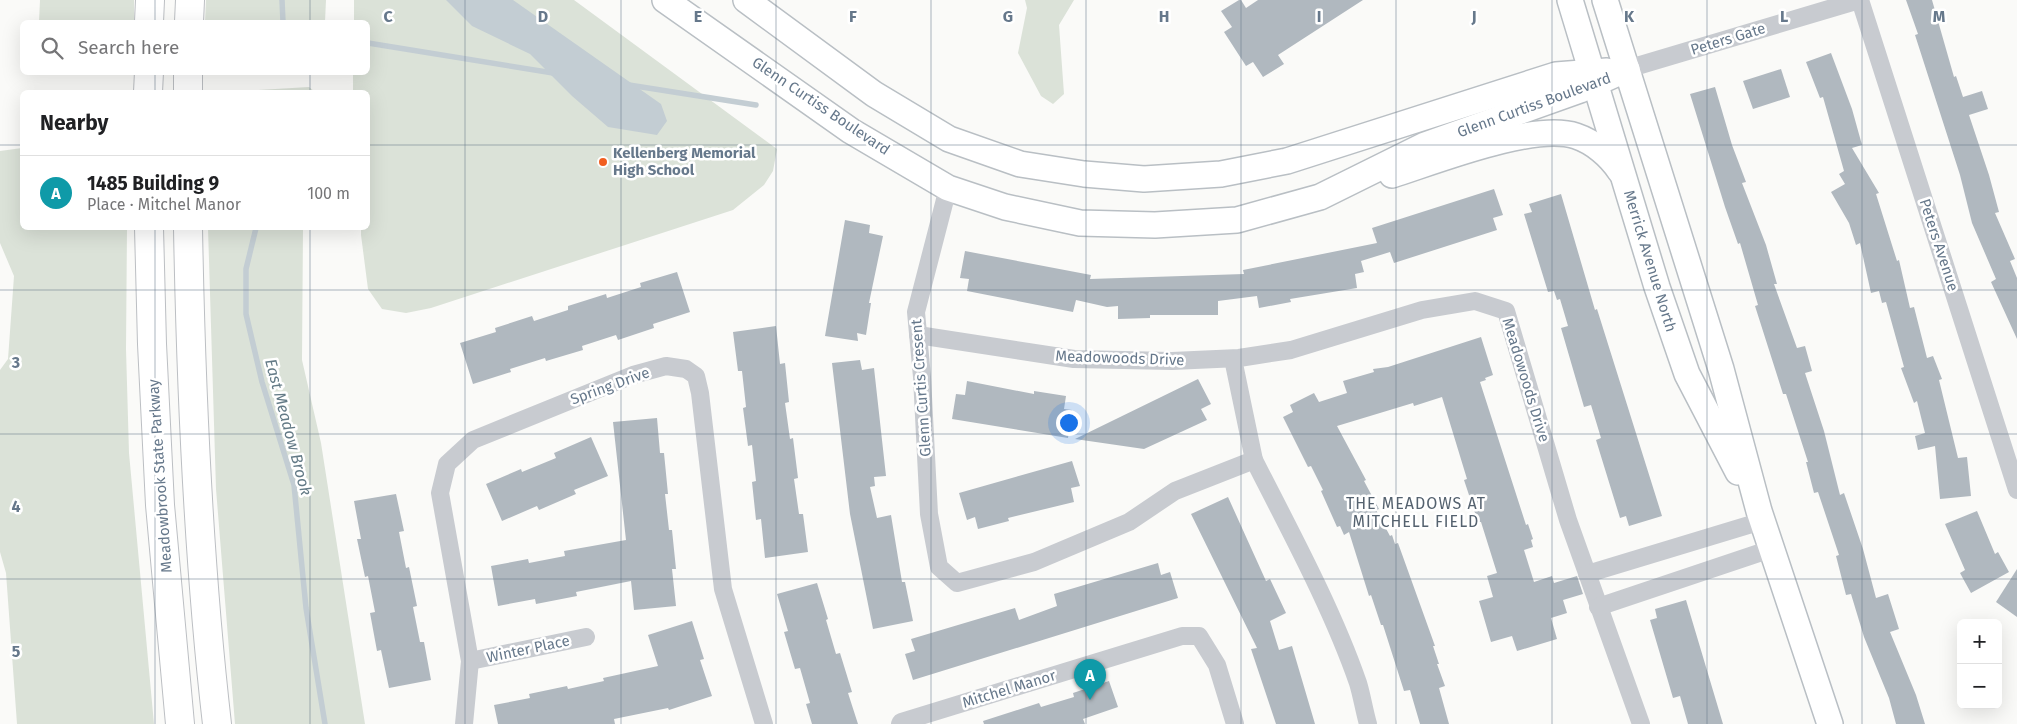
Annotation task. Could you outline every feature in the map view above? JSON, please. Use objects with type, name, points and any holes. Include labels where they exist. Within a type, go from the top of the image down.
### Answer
[{"type":"highway","points":[[149,20],[150,0]]},
{"type":"highway","points":[[189,20],[190,0]]},
{"type":"highway","points":[[148,90],[149,75]]},
{"type":"highway","points":[[188,75],[188,90]]},
{"type":"highway","name":"Meadowbrook State Parkway","points":[[149,230],[152,344],[160,505],[180,724]]},
{"type":"highway","points":[[188,230],[189,304],[199,510],[218,724]]},
{"type":"main road","name":"Glenn Curtiss Boulevard","points":[[665,0],[851,130],[948,188],[1005,207],[1080,223],[1155,225],[1237,220],[1320,197],[1425,145],[1594,78],[1627,69]]},
{"type":"main road","name":"Glenn Curtiss Boulevard","points":[[746,0],[874,94],[950,139],[1020,164],[1084,174],[1144,179],[1221,174],[1287,161],[1556,75],[1594,78]]},
{"type":"main road","name":"Merrick Avenue North","points":[[1570,0],[1657,288],[1687,374],[1760,516]]},
{"type":"main road","name":"Merrick Avenue North","points":[[1604,0],[1721,369],[1760,516],[1830,724]]},
{"type":"main road","points":[[1320,197],[1526,135],[1552,133],[1576,136],[1599,149],[1613,161],[1623,175]]},
{"type":"street","name":"Peters Gate","points":[[1627,69],[1860,0]]},
{"type":"street","name":"Peters Avenue","points":[[1860,0],[2017,490]]},
{"type":"street","name":"Glenn Curtis Cresent","points":[[948,188],[916,312],[929,514],[940,567],[957,584],[1034,562],[1129,522],[1175,491],[1254,460]]},
{"type":"street","name":"Meadowoods Drive","points":[[918,335],[1074,359],[1172,361],[1233,359],[1291,350],[1422,310],[1475,301],[1506,311],[1568,520],[1641,724]]},
{"type":"street","points":[[1233,359],[1254,460],[1342,640],[1358,685],[1368,724]]},
{"type":"street","name":"Spring Drive","points":[[464,724],[470,661],[440,493],[448,464],[473,440],[633,375],[666,366],[686,370],[696,376],[700,393],[724,589],[764,724]]},
{"type":"street","points":[[1586,574],[1760,516]]},
{"type":"street","points":[[1598,607],[1771,549]]},
{"type":"street","name":"Winter Place","points":[[470,661],[586,636]]},
{"type":"street","name":"Mitchel Manor","points":[[900,724],[901,722],[1182,636],[1199,636],[1217,665],[1235,724]]},
{"type":"shaded area","points":[[40,0],[134,0],[134,20],[39,20]]},
{"type":"shaded area","points":[[206,0],[326,0],[325,20],[205,20]]},
{"type":"shaded area","name":"Kellenberg Memorial High School","points":[[354,0],[574,0],[777,149],[773,171],[764,185],[733,210],[431,308],[406,313],[382,309],[368,289],[361,235],[361,230],[370,230],[370,90],[353,90],[353,75],[370,75],[370,20],[354,20]]},
{"type":"shaded area","points":[[446,0],[513,0],[661,104],[667,121],[657,135],[608,127],[572,96],[530,54],[472,26]]},
{"type":"shaded area","points":[[1025,0],[1074,0],[1059,25],[1064,94],[1053,104],[1041,96],[1018,53],[1027,8]]},
{"type":"shaded area","points":[[309,87],[313,90],[256,90]]},
{"type":"shaded area","points":[[20,148],[20,230],[127,230],[126,349],[129,453],[154,724],[17,724],[6,573],[0,552],[0,370],[8,359],[14,276],[0,243],[0,151]]},
{"type":"shaded area","points":[[208,230],[303,230],[302,360],[321,443],[365,724],[235,724],[216,489]]},
{"type":"building","points":[[1241,0],[1246,8],[1258,0],[1363,0],[1278,55],[1284,64],[1263,77],[1253,62],[1246,66],[1224,32],[1232,27],[1221,11]]},
{"type":"building","points":[[1906,0],[1932,0],[1954,77],[1956,76],[1963,97],[1982,91],[1988,109],[1969,115],[1999,212],[1995,213],[2015,259],[2010,261],[2017,278],[2017,339],[1991,282],[1996,279],[1972,223],[1960,175],[1915,35],[1918,34]]},
{"type":"building","points":[[1831,53],[1852,109],[1862,145],[1852,148],[1879,193],[1876,194],[1897,261],[1899,260],[1910,308],[1914,307],[1927,358],[1933,356],[1942,379],[1939,380],[1958,458],[1967,457],[1971,496],[1940,499],[1935,446],[1918,450],[1915,436],[1925,433],[1917,401],[1914,403],[1901,368],[1904,367],[1886,302],[1882,303],[1879,291],[1871,293],[1860,243],[1856,245],[1849,223],[1831,192],[1845,184],[1839,174],[1844,171],[1823,97],[1820,98],[1806,62]]},
{"type":"building","points":[[1781,69],[1790,97],[1753,109],[1743,81]]},
{"type":"building","points":[[1715,87],[1732,145],[1746,182],[1742,183],[1766,245],[1777,284],[1774,284],[1797,348],[1805,346],[1812,371],[1805,373],[1824,431],[1840,495],[1844,493],[1863,549],[1876,598],[1888,594],[1899,629],[1890,632],[1916,695],[1925,724],[1896,724],[1889,698],[1864,637],[1851,594],[1846,595],[1836,556],[1839,555],[1818,492],[1814,493],[1806,462],[1808,462],[1786,394],[1783,394],[1755,306],[1758,305],[1740,243],[1738,244],[1725,207],[1690,94]]},
{"type":"building","points":[[1494,189],[1503,215],[1493,218],[1497,230],[1394,263],[1390,252],[1361,261],[1364,272],[1355,274],[1357,288],[1290,299],[1291,302],[1259,308],[1257,296],[1218,301],[1218,315],[1150,315],[1150,318],[1118,319],[1118,306],[1107,307],[1076,300],[1073,312],[967,291],[969,279],[960,278],[965,251],[1091,275],[1090,279],[1244,274],[1243,270],[1377,243],[1372,228]]},
{"type":"building","points":[[1561,194],[1595,310],[1597,309],[1662,516],[1629,526],[1626,516],[1620,518],[1596,440],[1601,438],[1591,405],[1584,407],[1561,328],[1568,326],[1560,299],[1557,300],[1554,291],[1548,292],[1524,214],[1532,212],[1529,204]]},
{"type":"building","points":[[845,220],[870,225],[869,233],[883,236],[869,303],[871,303],[866,335],[857,333],[858,341],[825,336]]},
{"type":"building","points":[[677,272],[690,312],[653,324],[654,328],[618,340],[616,335],[582,346],[583,350],[546,361],[545,358],[510,369],[511,372],[473,384],[460,343],[496,332],[495,328],[532,316],[534,321],[568,310],[568,306],[606,294],[607,298],[641,287],[640,283]]},
{"type":"building","points":[[776,326],[780,364],[785,363],[789,402],[785,403],[790,439],[793,438],[798,478],[794,479],[799,514],[803,514],[808,552],[765,558],[761,519],[756,520],[752,482],[756,481],[752,445],[748,446],[743,408],[746,407],[742,371],[738,371],[733,332]]},
{"type":"building","points":[[1481,337],[1493,375],[1480,382],[1526,525],[1528,524],[1533,539],[1531,540],[1533,547],[1524,550],[1534,582],[1552,576],[1554,583],[1577,576],[1583,594],[1563,600],[1567,613],[1551,618],[1557,639],[1517,651],[1512,636],[1491,642],[1479,601],[1493,597],[1487,576],[1497,573],[1481,522],[1478,522],[1464,480],[1467,479],[1442,397],[1414,406],[1413,403],[1337,426],[1366,480],[1364,481],[1379,509],[1376,510],[1390,536],[1392,535],[1395,544],[1398,543],[1435,646],[1433,646],[1439,664],[1437,664],[1445,686],[1439,688],[1449,724],[1420,724],[1410,690],[1404,691],[1383,625],[1381,625],[1371,595],[1369,596],[1349,532],[1344,535],[1340,526],[1337,527],[1321,491],[1323,490],[1311,466],[1308,467],[1283,417],[1293,412],[1290,405],[1314,393],[1319,402],[1347,393],[1343,381],[1374,372],[1373,369],[1388,367]]},
{"type":"building","points":[[860,360],[862,370],[874,368],[886,476],[874,477],[875,486],[870,487],[877,518],[891,515],[902,582],[905,582],[913,621],[873,629],[850,514],[832,363]]},
{"type":"building","points":[[1198,379],[1211,404],[1201,409],[1207,420],[1144,449],[1075,439]]},
{"type":"building","points":[[967,381],[1034,394],[1034,391],[1066,396],[1064,409],[1072,410],[1068,438],[952,419],[956,394],[965,395]]},
{"type":"building","points":[[657,418],[660,453],[664,453],[668,494],[665,494],[669,530],[672,530],[676,569],[672,569],[676,606],[634,610],[631,581],[576,592],[577,596],[536,604],[535,599],[498,606],[491,566],[528,559],[529,563],[565,556],[564,551],[626,540],[613,422]]},
{"type":"building","points":[[591,437],[608,476],[574,490],[576,494],[539,510],[537,506],[502,521],[486,484],[521,469],[522,472],[556,458],[554,453]]},
{"type":"building","points":[[1072,461],[1080,486],[1071,488],[1074,502],[1008,518],[1009,521],[978,529],[975,517],[967,520],[959,493]]},
{"type":"building","points":[[396,494],[404,531],[399,532],[406,568],[409,567],[417,606],[413,607],[420,642],[424,642],[431,680],[389,688],[381,650],[377,651],[370,613],[375,612],[368,576],[365,577],[357,539],[361,539],[354,501]]},
{"type":"building","points":[[1228,497],[1266,581],[1270,579],[1286,613],[1270,621],[1279,650],[1292,646],[1315,724],[1276,724],[1251,649],[1257,648],[1191,514]]},
{"type":"building","points":[[1977,511],[1995,554],[1998,552],[2009,572],[1971,593],[1960,573],[1965,570],[1945,524]]},
{"type":"building","points":[[1158,563],[1161,575],[1170,572],[1178,598],[913,680],[905,654],[915,651],[911,639],[1015,608],[1019,620],[1057,606],[1054,594]]},
{"type":"building","points":[[2017,569],[2017,617],[1996,602]]},
{"type":"building","points":[[817,583],[836,654],[840,653],[852,692],[848,693],[858,724],[812,724],[806,704],[810,703],[800,668],[795,669],[784,632],[788,631],[777,594]]},
{"type":"building","points":[[1686,600],[1723,724],[1688,724],[1680,696],[1673,698],[1650,620],[1657,618],[1655,609]]},
{"type":"building","points":[[692,621],[704,659],[700,660],[712,696],[669,710],[668,708],[614,719],[615,724],[498,724],[494,705],[530,698],[529,694],[567,686],[568,689],[604,681],[603,678],[658,666],[648,635]]},
{"type":"building","points":[[1109,681],[1118,707],[1083,719],[1085,724],[984,724],[983,721],[1039,703],[1041,707],[1074,697],[1073,693]]},
{"type":"waterway","points":[[282,0],[283,20]]},
{"type":"waterway","points":[[370,43],[553,73]]},
{"type":"waterway","points":[[629,85],[756,105]]},
{"type":"waterway","name":"East Meadow Brook","points":[[256,230],[246,269],[246,314],[262,382],[294,485],[306,608],[325,724]]},
{"type":"place","name":"Kellenberg Memorial High School","points":[[603,162]]},
{"type":"place","name":"1485 Building 9","points":[[1090,700]]},
{"type":"district","name":"THE MEADOWS AT MITCHELL FIELD","points":[[1416,512]]}]
